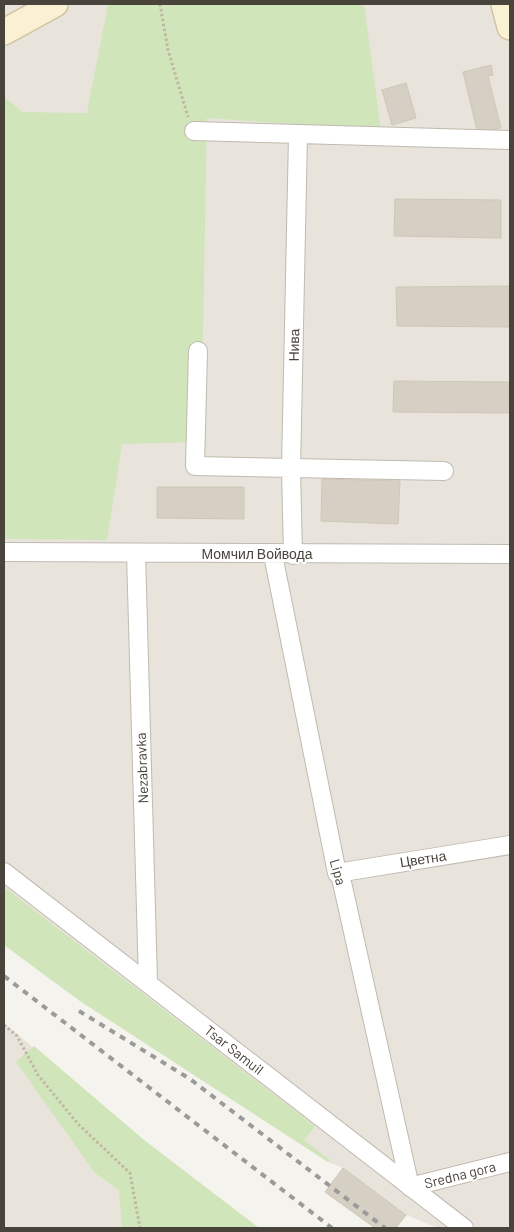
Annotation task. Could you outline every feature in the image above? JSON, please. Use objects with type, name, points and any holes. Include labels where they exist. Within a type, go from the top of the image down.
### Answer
[{"type":"street","points":[[4,32],[55,4]]},
{"type":"street","points":[[504,4],[510,27]]},
{"type":"street","points":[[194,131],[510,140]]},
{"type":"street","name":"Нива","points":[[293,555],[291,468],[298,135]]},
{"type":"street","points":[[198,351],[195,466],[444,471]]},
{"type":"street","name":"Момчил Войвода","points":[[4,552],[273,555],[510,554]]},
{"type":"street","name":"Nezabravka","points":[[136,553],[148,982]]},
{"type":"street","name":"Lipa","points":[[273,555],[336,873],[340,878],[410,1187]]},
{"type":"street","name":"Цветна","points":[[336,873],[510,845]]},
{"type":"street","name":"Tsar Samuil","points":[[4,872],[464,1228]]},
{"type":"street","name":"Sredna gora","points":[[410,1187],[510,1162]]},
{"type":"path","points":[[160,4],[177,85],[194,131]]},
{"type":"path","points":[[4,1026],[17,1036],[38,1075],[78,1124],[130,1173],[140,1228]]},
{"type":"shaded area","points":[[4,4],[510,4],[510,1228],[438,1228],[406,1215],[343,1168],[328,1162],[80,1001],[4,945]]},
{"type":"shaded area","points":[[4,1023],[144,1140],[259,1228],[4,1228]]},
{"type":"green space","points":[[108,4],[364,4],[381,130],[207,118],[201,442],[122,444],[107,540],[4,539],[4,97],[23,112],[87,113]]},
{"type":"green space","points":[[4,887],[315,1126],[304,1140],[330,1160],[328,1162],[80,1001],[4,945]]},
{"type":"green space","points":[[34,1046],[144,1140],[259,1228],[122,1228],[119,1190],[95,1173],[16,1062]]},
{"type":"building","points":[[491,65],[493,75],[488,76],[501,128],[478,134],[463,72]]},
{"type":"building","points":[[406,83],[416,118],[392,125],[382,90]]},
{"type":"building","points":[[395,199],[501,200],[501,238],[394,236]]},
{"type":"building","points":[[510,286],[510,327],[397,326],[396,287]]},
{"type":"building","points":[[394,381],[510,382],[510,413],[393,412]]},
{"type":"building","points":[[322,479],[400,481],[398,524],[321,521]]},
{"type":"building","points":[[157,487],[244,487],[244,519],[157,518]]},
{"type":"building","points":[[343,1168],[406,1215],[396,1228],[375,1228],[325,1192]]},
{"type":"railway","points":[[4,976],[332,1228]]},
{"type":"railway","points":[[79,1011],[190,1079],[385,1228]]}]
